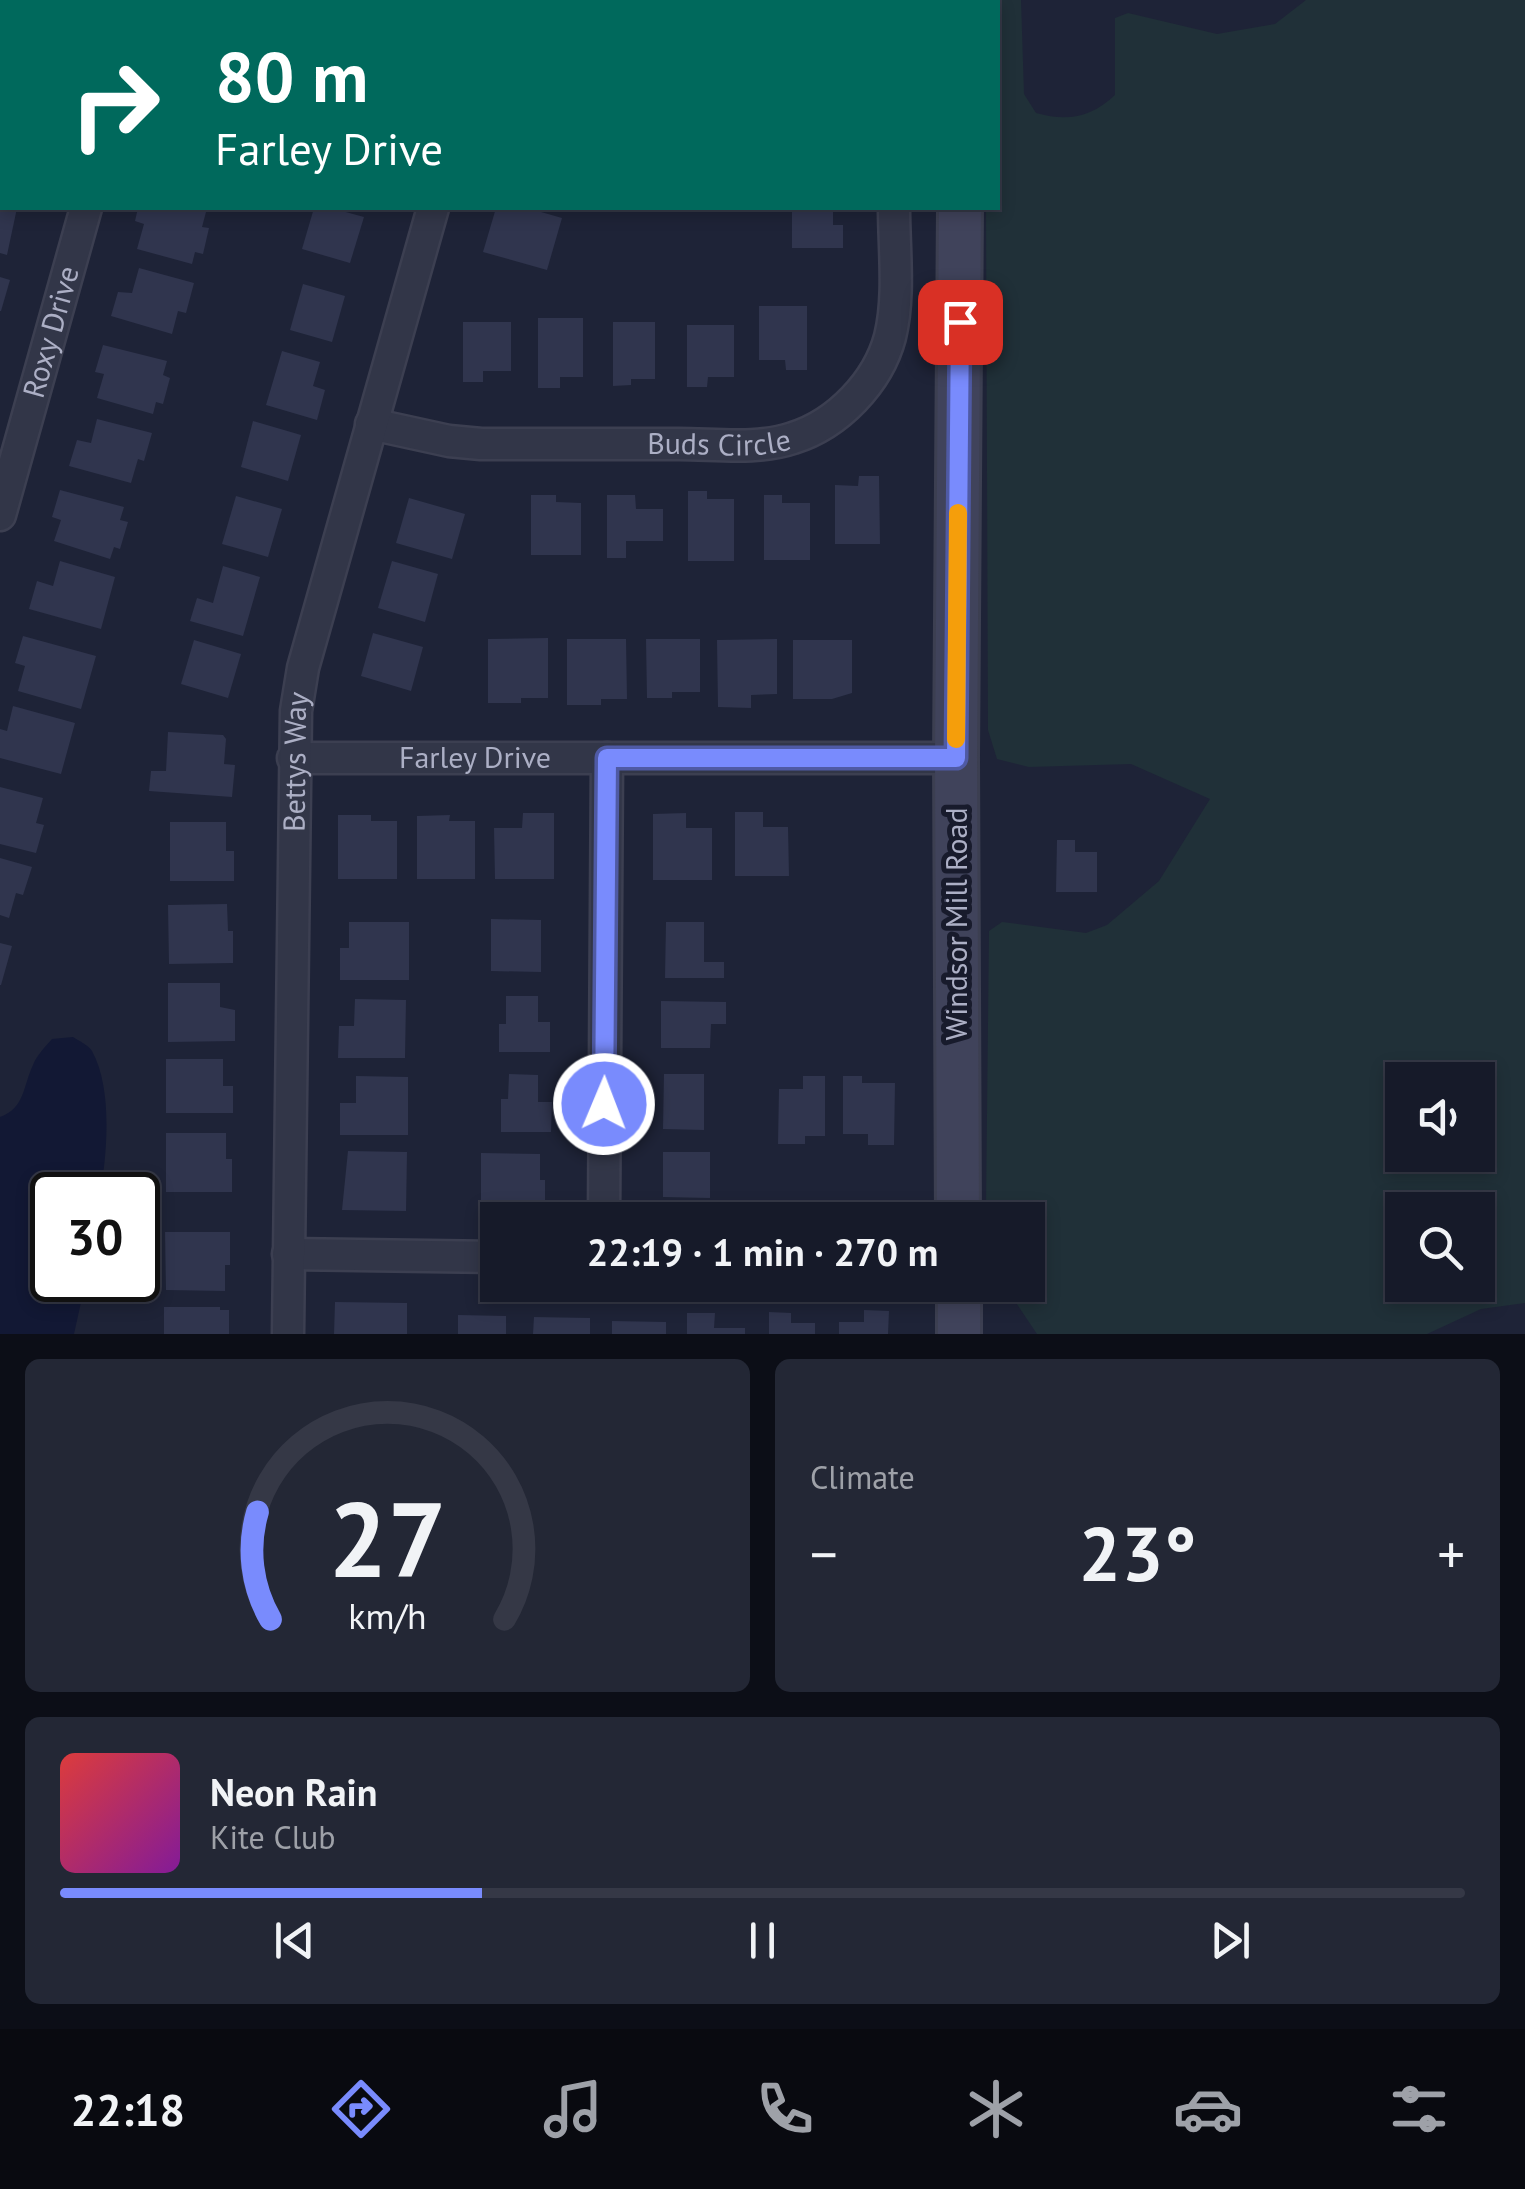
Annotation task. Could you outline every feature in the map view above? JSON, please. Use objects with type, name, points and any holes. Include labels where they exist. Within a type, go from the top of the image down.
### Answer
[{"type":"main road","name":"Windsor Mill Road","points":[[958,1202],[960,210]]},
{"type":"main road","points":[[959,1302],[959,1334]]},
{"type":"street","name":"Roxy Drive","points":[[0,516],[85,210]]},
{"type":"street","name":"Bettys Way","points":[[288,1334],[296,711],[302,668],[433,210]]},
{"type":"street","name":"Buds Circle","points":[[371,424],[480,444],[744,444],[794,438],[821,426],[844,408],[880,364],[890,335],[894,303],[894,210]]},
{"type":"street","name":"Farley Drive","points":[[294,758],[956,758]]},
{"type":"street","points":[[604,1202],[607,758]]},
{"type":"street","points":[[288,1254],[480,1257]]},
{"type":"shaded area","points":[[1000,0],[1021,0],[1024,94],[1036,113],[1069,117],[1088,113],[1115,95],[1115,18],[1128,13],[1217,34],[1275,24],[1306,0],[1525,0],[1525,1303],[1481,1309],[1427,1334],[1037,1334],[1015,1302],[1045,1302],[1045,1202],[986,1202],[989,931],[1002,922],[1086,933],[1107,925],[1159,881],[1210,799],[1131,764],[1029,767],[997,759],[988,730],[986,210],[1000,210]]},
{"type":"water","points":[[73,1037],[90,1049],[99,1066],[106,1103],[105,1161],[103,1172],[30,1172],[30,1302],[81,1302],[74,1334],[0,1334],[0,1117],[19,1102],[35,1061],[52,1039]]},
{"type":"building","points":[[0,210],[17,210],[7,255],[0,253]]},
{"type":"building","points":[[138,210],[206,212],[202,227],[209,228],[203,254],[195,252],[192,264],[137,249],[144,224],[135,221]]},
{"type":"building","points":[[313,210],[338,210],[364,217],[350,263],[302,249]]},
{"type":"building","points":[[495,210],[534,210],[562,218],[547,270],[483,252]]},
{"type":"building","points":[[792,210],[833,210],[833,225],[843,225],[843,248],[792,248]]},
{"type":"building","points":[[139,268],[194,283],[186,313],[178,311],[172,334],[111,316],[118,292],[132,293]]},
{"type":"building","points":[[0,277],[10,280],[1,311],[0,311]]},
{"type":"building","points":[[303,284],[345,296],[332,342],[290,330]]},
{"type":"building","points":[[759,306],[807,306],[807,370],[786,370],[785,360],[759,360]]},
{"type":"building","points":[[538,318],[583,318],[583,377],[560,377],[560,388],[538,388]]},
{"type":"building","points":[[463,322],[511,322],[511,371],[483,371],[483,382],[463,382]]},
{"type":"building","points":[[613,322],[655,322],[655,379],[631,379],[631,385],[613,386]]},
{"type":"building","points":[[687,325],[734,325],[734,377],[708,377],[707,387],[687,387]]},
{"type":"building","points":[[103,345],[167,361],[163,375],[170,378],[163,404],[156,402],[153,414],[97,398],[104,374],[95,372]]},
{"type":"building","points":[[282,351],[320,362],[313,386],[325,390],[317,420],[266,405]]},
{"type":"building","points":[[97,419],[152,433],[144,461],[138,459],[131,483],[69,466],[77,440],[91,443]]},
{"type":"building","points":[[253,421],[301,435],[288,481],[241,467]]},
{"type":"building","points":[[859,476],[879,476],[880,544],[835,544],[835,485],[858,486]]},
{"type":"building","points":[[60,490],[124,507],[120,520],[128,522],[120,549],[114,547],[110,559],[54,541],[61,520],[52,517]]},
{"type":"building","points":[[688,491],[707,491],[707,499],[734,499],[734,561],[688,561]]},
{"type":"building","points":[[531,495],[556,495],[556,502],[581,503],[581,555],[531,555]]},
{"type":"building","points":[[607,495],[635,495],[636,509],[663,509],[663,541],[626,541],[626,558],[607,558]]},
{"type":"building","points":[[764,495],[782,495],[782,503],[810,503],[810,560],[764,560]]},
{"type":"building","points":[[236,496],[282,509],[268,557],[222,544]]},
{"type":"building","points":[[409,498],[465,514],[452,559],[396,543]]},
{"type":"building","points":[[60,561],[115,577],[101,629],[29,609],[37,581],[53,586]]},
{"type":"building","points":[[392,561],[438,574],[425,622],[378,608]]},
{"type":"building","points":[[223,566],[260,577],[243,636],[190,621],[197,598],[213,603]]},
{"type":"building","points":[[373,633],[423,647],[411,691],[361,676]]},
{"type":"building","points":[[23,636],[96,656],[81,709],[18,691],[25,666],[15,663]]},
{"type":"building","points":[[548,638],[548,698],[488,703],[488,639]]},
{"type":"building","points":[[567,639],[626,639],[627,699],[601,699],[601,705],[567,705]]},
{"type":"building","points":[[646,639],[700,639],[700,692],[672,692],[672,698],[647,698]]},
{"type":"building","points":[[777,639],[777,694],[751,695],[751,708],[718,707],[717,640]]},
{"type":"building","points":[[194,640],[241,654],[228,698],[181,684]]},
{"type":"building","points":[[793,640],[852,640],[852,693],[832,699],[793,699]]},
{"type":"building","points":[[13,706],[75,723],[61,774],[0,758],[0,729],[7,731]]},
{"type":"building","points":[[168,732],[223,735],[224,764],[235,765],[232,797],[149,791],[151,771],[166,771]]},
{"type":"building","points":[[0,787],[43,798],[36,823],[44,825],[36,853],[0,844]]},
{"type":"building","points":[[735,812],[763,812],[763,827],[788,827],[789,876],[735,876]]},
{"type":"building","points":[[523,813],[554,813],[554,879],[495,879],[494,828],[522,828]]},
{"type":"building","points":[[686,813],[686,828],[712,828],[712,880],[653,880],[653,814]]},
{"type":"building","points":[[338,815],[371,815],[371,821],[397,821],[397,879],[338,879]]},
{"type":"building","points":[[450,815],[449,821],[475,821],[475,879],[417,879],[417,816]]},
{"type":"building","points":[[170,822],[226,822],[226,851],[234,851],[234,881],[170,881]]},
{"type":"building","points":[[1057,840],[1075,840],[1075,852],[1097,852],[1097,892],[1056,892]]},
{"type":"building","points":[[0,858],[32,867],[23,895],[16,893],[9,918],[0,915]]},
{"type":"building","points":[[227,904],[228,931],[233,931],[233,963],[169,964],[168,905]]},
{"type":"building","points":[[491,919],[541,920],[541,972],[491,971]]},
{"type":"building","points":[[349,922],[409,922],[409,980],[340,980],[340,948],[349,948]]},
{"type":"building","points":[[666,922],[704,922],[704,962],[724,962],[724,978],[665,978]]},
{"type":"building","points":[[0,943],[12,946],[1,985],[0,985]]},
{"type":"building","points":[[168,983],[220,983],[220,1007],[235,1010],[235,1041],[168,1042]]},
{"type":"building","points":[[506,996],[538,996],[538,1022],[550,1022],[550,1052],[499,1052],[499,1024],[506,1024]]},
{"type":"building","points":[[355,999],[406,1000],[405,1058],[338,1058],[339,1026],[354,1026]]},
{"type":"building","points":[[661,1001],[726,1002],[726,1024],[711,1024],[710,1048],[661,1048]]},
{"type":"building","points":[[166,1059],[223,1059],[223,1086],[233,1086],[233,1113],[166,1113]]},
{"type":"building","points":[[509,1074],[538,1075],[538,1102],[552,1102],[551,1132],[501,1132],[501,1099],[508,1099]]},
{"type":"building","points":[[664,1074],[704,1074],[704,1130],[663,1129]]},
{"type":"building","points":[[356,1076],[408,1077],[408,1135],[340,1135],[340,1103],[356,1103]]},
{"type":"building","points":[[803,1076],[825,1076],[825,1136],[805,1136],[805,1144],[778,1144],[779,1089],[803,1089]]},
{"type":"building","points":[[843,1076],[862,1076],[862,1083],[895,1083],[894,1145],[868,1145],[868,1134],[843,1134]]},
{"type":"building","points":[[166,1133],[226,1133],[226,1159],[232,1159],[232,1192],[166,1192]]},
{"type":"building","points":[[348,1151],[407,1152],[406,1211],[342,1210]]},
{"type":"building","points":[[663,1152],[710,1152],[710,1198],[663,1197]]},
{"type":"building","points":[[481,1153],[540,1154],[545,1202],[481,1202]]},
{"type":"building","points":[[165,1232],[230,1232],[225,1291],[166,1290]]},
{"type":"building","points":[[335,1302],[407,1303],[407,1334],[334,1334]]},
{"type":"building","points":[[164,1307],[229,1310],[229,1334],[164,1334]]},
{"type":"building","points":[[864,1310],[889,1311],[888,1334],[839,1334],[839,1322],[864,1322]]},
{"type":"building","points":[[769,1312],[791,1313],[791,1323],[815,1323],[815,1334],[769,1334]]},
{"type":"building","points":[[687,1313],[715,1313],[714,1328],[745,1328],[745,1334],[687,1334]]},
{"type":"building","points":[[458,1315],[506,1316],[506,1334],[458,1334]]},
{"type":"building","points":[[534,1317],[590,1318],[590,1334],[533,1334]]},
{"type":"building","points":[[612,1321],[666,1322],[666,1334],[612,1334]]},
{"type":"slow traffic","points":[[956,739],[958,513]]},
{"type":"route","points":[[604,1104],[607,758],[956,758],[960,322]]}]
